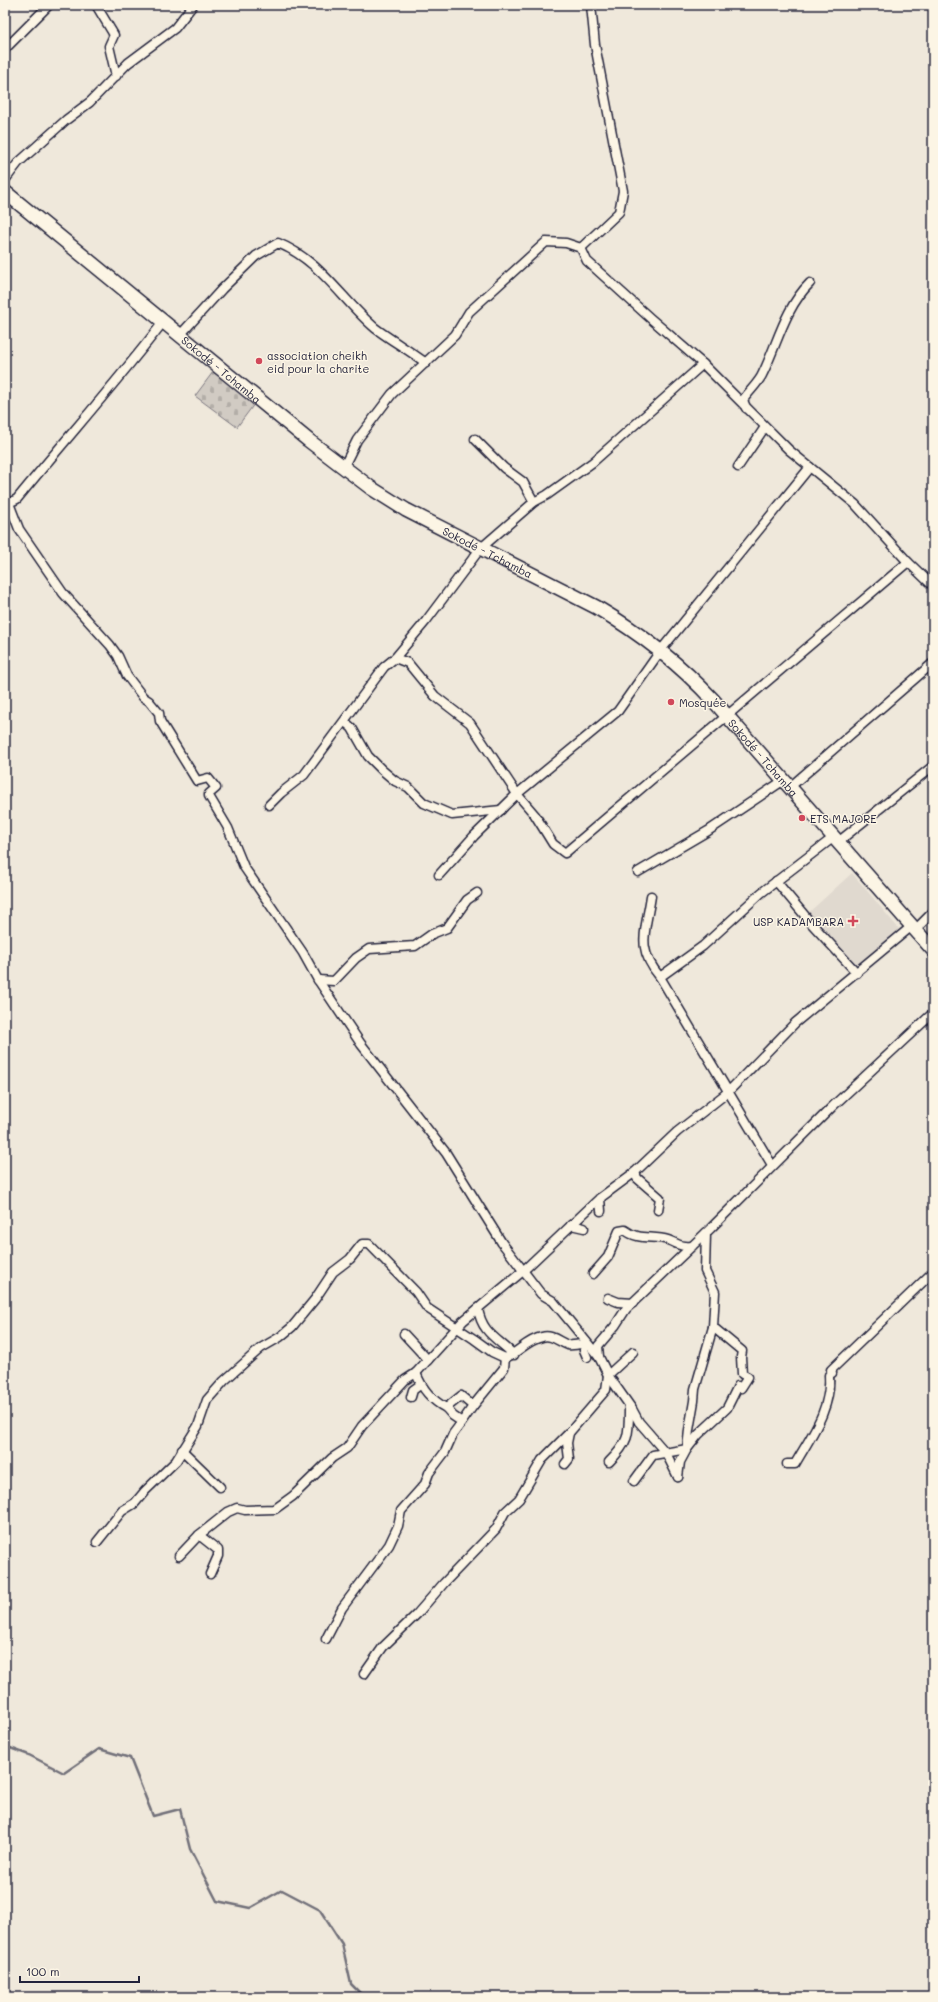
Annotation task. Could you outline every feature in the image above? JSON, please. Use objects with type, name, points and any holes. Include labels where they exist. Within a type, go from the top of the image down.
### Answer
[{"type":"main road","name":"Sokodé - Tchamba","points":[[5,192],[181,334],[343,468],[406,510],[596,607],[621,622],[661,650],[698,683],[728,716],[933,950]]},
{"type":"street","points":[[5,49],[49,5]]},
{"type":"street","points":[[96,5],[114,35],[109,46],[116,76]]},
{"type":"street","points":[[5,180],[18,163],[66,120],[90,102],[128,63],[175,28],[193,5]]},
{"type":"street","points":[[581,248],[619,212],[623,191],[595,45],[591,5]]},
{"type":"street","points":[[343,468],[357,440],[392,394],[456,335],[468,312],[546,242],[566,243],[581,248],[587,260],[703,364],[765,427],[855,504],[908,562],[933,586]]},
{"type":"street","points":[[181,334],[222,289],[256,256],[278,243],[291,248],[309,259],[375,328],[426,363]]},
{"type":"street","points":[[746,408],[743,400],[762,375],[786,316],[800,294],[810,284]]},
{"type":"street","points":[[164,321],[105,395],[87,413],[17,499],[9,503],[19,529],[63,593],[110,644],[118,656],[127,676],[143,697],[149,701],[159,713],[160,721],[197,781],[208,778],[216,788],[209,794],[209,796],[228,828],[244,867],[303,953],[318,980],[386,1076],[446,1153],[502,1243],[541,1294],[553,1301],[599,1357],[608,1376],[628,1406],[666,1453],[678,1477],[680,1462],[687,1449],[698,1435],[727,1408],[738,1386],[741,1388],[748,1377],[742,1374],[742,1351],[713,1327]]},
{"type":"street","points":[[269,805],[281,793],[304,775],[345,722],[384,667],[395,658],[426,621],[480,549],[534,502],[548,495],[593,462],[703,364]]},
{"type":"street","points":[[738,467],[765,427]]},
{"type":"street","points":[[475,439],[504,468],[523,482],[534,502]]},
{"type":"street","points":[[439,875],[474,836],[517,794],[618,711],[661,650],[810,466]]},
{"type":"street","points":[[395,658],[408,662],[435,696],[470,723],[517,794],[535,815],[553,844],[565,853],[908,562]]},
{"type":"street","points":[[638,872],[787,783],[933,663]]},
{"type":"street","points":[[345,722],[352,728],[368,756],[382,770],[395,780],[408,787],[424,803],[452,815],[501,810]]},
{"type":"street","points":[[660,977],[703,946],[776,881],[836,839],[933,766]]},
{"type":"street","points":[[776,881],[811,923],[857,973]]},
{"type":"street","points":[[318,980],[334,981],[356,958],[369,950],[415,946],[432,934],[446,928],[467,900],[477,893]]},
{"type":"street","points":[[651,896],[643,938],[645,955],[660,977],[772,1165]]},
{"type":"street","points":[[179,1556],[218,1518],[232,1510],[237,1508],[245,1510],[275,1509],[293,1496],[332,1458],[347,1448],[362,1426],[405,1380],[416,1373],[456,1328],[523,1271],[600,1198],[635,1172],[676,1132],[728,1092],[795,1023],[933,912]]},
{"type":"street","points":[[599,1357],[598,1346],[602,1339],[615,1326],[626,1309],[706,1233],[772,1165],[933,1013]]},
{"type":"street","points":[[635,1172],[637,1178],[660,1198],[658,1210]]},
{"type":"street","points":[[600,1198],[601,1211]]},
{"type":"street","points":[[572,1225],[584,1228]]},
{"type":"street","points":[[593,1274],[608,1258],[613,1249],[619,1231],[625,1230],[633,1236],[668,1240],[681,1247],[692,1246]]},
{"type":"street","points":[[687,1449],[688,1430],[694,1402],[695,1389],[713,1327],[715,1292],[706,1271],[706,1233]]},
{"type":"street","points":[[97,1542],[122,1511],[135,1503],[145,1491],[176,1461],[198,1426],[207,1400],[224,1380],[261,1348],[280,1337],[292,1327],[315,1299],[333,1272],[350,1259],[362,1244],[369,1244],[416,1292],[427,1308],[456,1328],[474,1338],[492,1352],[505,1358],[514,1355],[525,1344],[542,1337],[551,1337],[569,1346],[586,1343]]},
{"type":"street","points":[[787,1464],[795,1464],[822,1418],[831,1389],[829,1375],[832,1373],[832,1370],[933,1272]]},
{"type":"street","points":[[608,1298],[618,1302],[633,1303]]},
{"type":"street","points":[[478,1309],[480,1322],[490,1334],[514,1355]]},
{"type":"street","points":[[404,1334],[428,1360]]},
{"type":"street","points":[[586,1343],[584,1350],[587,1357]]},
{"type":"street","points":[[364,1674],[383,1647],[496,1529],[505,1512],[518,1499],[542,1460],[569,1433],[606,1390],[608,1376],[633,1352]]},
{"type":"street","points":[[326,1639],[342,1608],[389,1545],[398,1526],[401,1511],[425,1484],[429,1473],[445,1452],[452,1434],[504,1368],[505,1358]]},
{"type":"street","points":[[416,1373],[420,1385],[434,1401],[446,1408],[453,1416],[462,1422]]},
{"type":"street","points":[[411,1397],[413,1390],[420,1385]]},
{"type":"street","points":[[446,1408],[461,1396],[473,1406]]},
{"type":"street","points":[[609,1462],[626,1442],[629,1426],[628,1406]]},
{"type":"street","points":[[565,1464],[569,1459],[567,1443],[569,1433]]},
{"type":"street","points":[[634,1481],[653,1455],[687,1449]]},
{"type":"street","points":[[182,1450],[220,1488]]},
{"type":"street","points":[[199,1535],[218,1550],[218,1556],[207,1573]]},
{"type":"shaded area","name":"USP KADAMBARA","points":[[852,873],[899,929],[857,967],[807,914]]},
{"type":"green space","points":[[213,372],[255,403],[237,427],[195,396]]},
{"type":"waterway","points":[[5,1746],[29,1755],[64,1773],[99,1749],[130,1758],[153,1816],[180,1809],[190,1849],[217,1901],[250,1908],[282,1890],[320,1910],[342,1944],[351,1984],[364,1997]]},
{"type":"place","name":"association cheikh eid pour la charite","points":[[259,361]]},
{"type":"place","name":"Mosquée","points":[[671,702]]},
{"type":"place","name":"ETS MAJORE","points":[[802,818]]},
{"type":"place","name":"USP KADAMBARA","points":[[853,921]]}]
